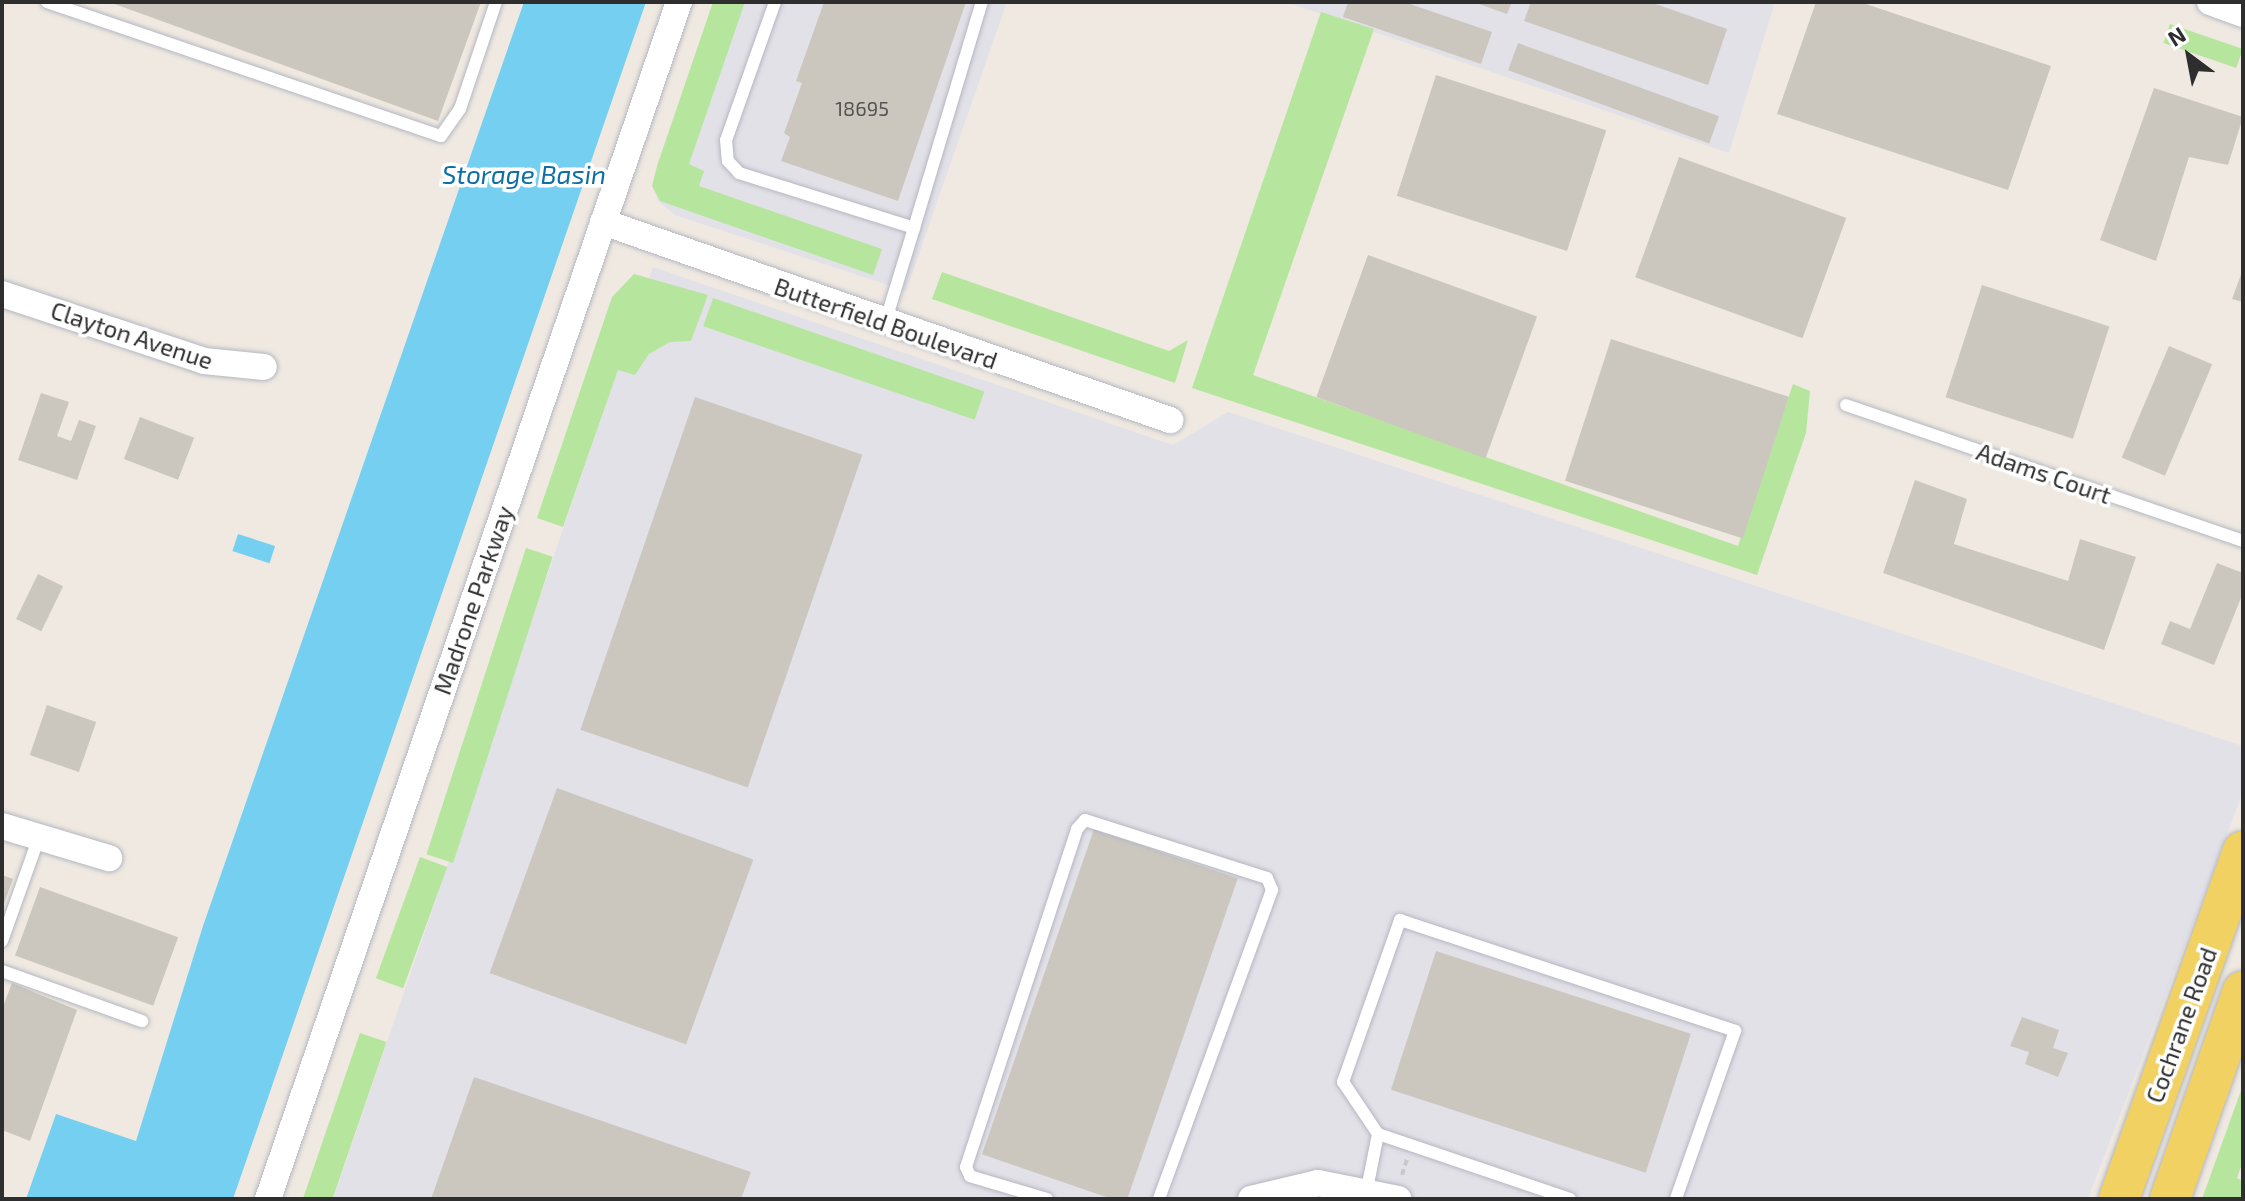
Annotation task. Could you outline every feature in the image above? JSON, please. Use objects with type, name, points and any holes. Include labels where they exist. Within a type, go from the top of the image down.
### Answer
[{"type":"main road","name":"Cochrane Road","points":[[2119,1199],[2243,851]]},
{"type":"main road","name":"Cochrane Road","points":[[2170,1199],[2243,991]]},
{"type":"street","name":"Madrone Parkway","points":[[268,1199],[679,2]]},
{"type":"street","points":[[2210,2],[2243,14]]},
{"type":"street","name":"Butterfield Boulevard","points":[[603,222],[1170,420]]},
{"type":"street","name":"Clayton Avenue","points":[[2,294],[204,361],[264,367]]},
{"type":"street","points":[[2,826],[109,858]]},
{"type":"street","points":[[1251,1199],[1318,1183],[1367,1189],[1400,1187]]},
{"type":"lane","points":[[47,2],[441,136],[460,109],[496,2]]},
{"type":"lane","points":[[775,2],[726,140],[728,161],[739,173],[914,228]]},
{"type":"lane","points":[[885,323],[982,2]]},
{"type":"lane","name":"Adams Court","points":[[1846,405],[2243,541]]},
{"type":"lane","points":[[1047,1199],[970,1176],[966,1167],[1077,829],[1085,820],[1267,878],[1272,890],[1159,1199]]},
{"type":"lane","points":[[2,941],[39,837]]},
{"type":"lane","points":[[1570,1199],[1378,1134],[1343,1082],[1400,920],[1735,1031],[1676,1199]]},
{"type":"lane","points":[[2,971],[142,1021]]},
{"type":"lane","points":[[1367,1189],[1378,1134]]},
{"type":"path","points":[[1400,1187],[1408,1156]]},
{"type":"shaded area","points":[[715,2],[1007,2],[906,291],[675,215],[657,200],[655,178]]},
{"type":"shaded area","points":[[1286,2],[1775,2],[1729,153]]},
{"type":"shaded area","points":[[653,267],[1173,445],[1228,412],[2243,746],[2243,792],[2088,1199],[333,1199]]},
{"type":"green space","points":[[713,2],[745,2],[689,164],[704,171],[699,186],[882,249],[873,275],[660,201],[652,186],[657,166]]},
{"type":"green space","points":[[1321,12],[1374,29],[1253,375],[1738,546],[1793,384],[1810,391],[1806,433],[1757,575],[1192,388]]},
{"type":"green space","points":[[2170,24],[2243,49],[2236,68],[2163,43]]},
{"type":"green space","points":[[942,272],[1169,351],[1188,340],[1175,383],[932,299]]},
{"type":"green space","points":[[634,274],[708,295],[691,341],[670,342],[649,354],[635,375],[618,370],[563,527],[537,518],[612,297]]},
{"type":"green space","points":[[713,298],[984,391],[975,420],[703,326]]},
{"type":"green space","points":[[526,548],[553,557],[453,863],[426,854]]},
{"type":"green space","points":[[420,857],[447,867],[403,988],[376,978]]},
{"type":"green space","points":[[360,1033],[386,1042],[332,1199],[303,1199]]},
{"type":"green space","points":[[2243,1085],[2243,1161],[2237,1178],[2243,1181],[2243,1199],[2202,1199]]},
{"type":"water","name":"Storage Basin","points":[[524,2],[646,2],[233,1199],[26,1199],[56,1114],[136,1141],[203,926]]},
{"type":"water","points":[[238,534],[275,546],[270,563],[232,551]]},
{"type":"building","points":[[109,2],[481,2],[438,121]]},
{"type":"building","points":[[824,2],[966,2],[898,201],[781,161],[790,137],[784,133],[802,83],[796,81]]},
{"type":"building","points":[[1348,2],[1404,2],[1492,32],[1481,64],[1343,17]]},
{"type":"building","points":[[1473,2],[1512,2],[1507,14]]},
{"type":"building","points":[[1531,2],[1650,2],[1727,29],[1708,85],[1524,21]]},
{"type":"building","points":[[1816,2],[1860,2],[2051,66],[2008,190],[1777,114]]},
{"type":"building","points":[[1518,43],[1719,116],[1709,143],[1508,70]]},
{"type":"building","points":[[1436,75],[1606,130],[1567,251],[1397,196]]},
{"type":"building","points":[[2154,88],[2243,117],[2228,165],[2189,157],[2156,261],[2100,240]]},
{"type":"building","points":[[1679,157],[1846,218],[1802,338],[1635,277]]},
{"type":"building","points":[[1368,255],[1537,317],[1485,458],[1316,397]]},
{"type":"building","points":[[2243,269],[2243,302],[2232,299]]},
{"type":"building","points":[[1982,285],[2109,326],[2073,439],[1946,397]]},
{"type":"building","points":[[1611,339],[1789,397],[1743,538],[1565,481]]},
{"type":"building","points":[[2169,346],[2212,364],[2165,476],[2122,457]]},
{"type":"building","points":[[41,393],[69,402],[57,436],[71,441],[79,420],[96,426],[77,480],[18,460]]},
{"type":"building","points":[[695,397],[862,455],[748,787],[580,730]]},
{"type":"building","points":[[140,417],[194,438],[178,480],[124,459]]},
{"type":"building","points":[[1915,480],[1967,499],[1954,544],[2068,581],[2080,539],[2136,557],[2104,650],[1883,573]]},
{"type":"building","points":[[2217,563],[2243,573],[2243,593],[2214,665],[2161,644],[2170,621],[2190,629]]},
{"type":"building","points":[[38,574],[63,586],[41,631],[16,619]]},
{"type":"building","points":[[47,705],[96,722],[79,772],[30,755]]},
{"type":"building","points":[[557,788],[753,859],[686,1045],[490,973]]},
{"type":"building","points":[[1094,829],[1238,878],[1127,1199],[1112,1199],[982,1154]]},
{"type":"building","points":[[2,875],[13,879],[2,909]]},
{"type":"building","points":[[40,887],[178,937],[153,1006],[15,956]]},
{"type":"building","points":[[1436,951],[1691,1034],[1646,1173],[1391,1090]]},
{"type":"building","points":[[12,983],[77,1010],[30,1141],[2,1130],[2,1009]]},
{"type":"building","points":[[2022,1017],[2059,1030],[2053,1048],[2068,1053],[2058,1077],[2025,1064],[2029,1052],[2010,1046]]},
{"type":"building","points":[[474,1077],[751,1172],[741,1199],[431,1199]]}]
